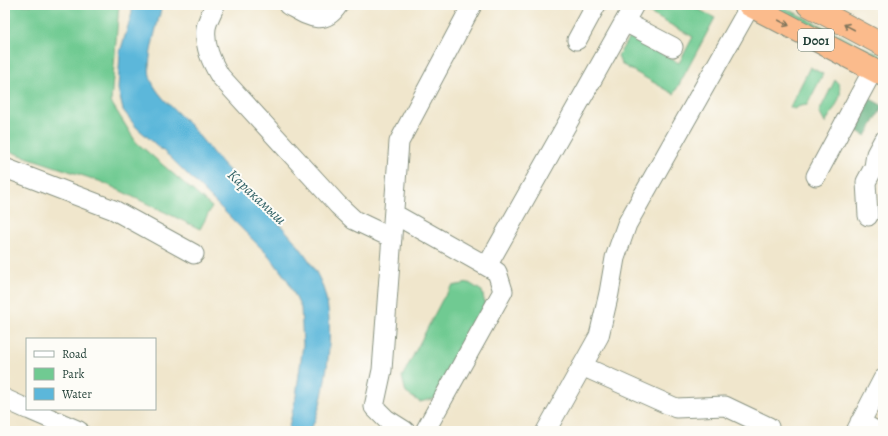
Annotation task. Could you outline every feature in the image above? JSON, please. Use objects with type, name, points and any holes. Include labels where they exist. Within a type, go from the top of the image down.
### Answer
[{"type":"highway","name":"D001","points":[[750,5],[878,72]]},
{"type":"highway","name":"D001","points":[[808,5],[883,45]]},
{"type":"street","points":[[215,5],[206,27],[207,46],[211,61],[220,76],[338,205],[354,220],[392,238]]},
{"type":"street","points":[[288,5],[313,18],[325,18],[334,12],[338,5]]},
{"type":"street","points":[[405,431],[386,419],[374,407],[382,370],[399,142],[472,5]]},
{"type":"street","points":[[577,40],[596,5]]},
{"type":"street","points":[[487,266],[634,5]]},
{"type":"street","points":[[546,431],[599,336],[615,258],[627,224],[750,5]]},
{"type":"street","points":[[625,22],[673,47]]},
{"type":"street","points":[[816,176],[878,72]]},
{"type":"street","points":[[868,216],[866,182],[874,167],[876,154],[883,141]]},
{"type":"street","points":[[5,168],[114,210],[194,254]]},
{"type":"street","points":[[394,214],[497,272],[503,291],[425,431]]},
{"type":"street","points":[[582,366],[676,408],[726,406],[769,427],[767,431]]},
{"type":"street","points":[[864,428],[883,379]]},
{"type":"street","points":[[5,399],[26,409]]},
{"type":"street","points":[[29,410],[79,431]]},
{"type":"green space","points":[[5,5],[119,5],[111,102],[136,142],[212,207],[200,229],[102,182],[5,150]]},
{"type":"green space","points":[[647,5],[690,5],[715,18],[674,94],[621,64],[618,56],[629,37],[679,63],[693,37],[644,10]]},
{"type":"green space","points":[[770,5],[779,5],[876,53],[883,57],[883,66]]},
{"type":"green space","points":[[810,67],[823,74],[807,105],[794,109],[790,107]]},
{"type":"green space","points":[[835,80],[839,85],[840,96],[825,123],[819,112]]},
{"type":"green space","points":[[867,97],[883,106],[866,136],[846,125]]},
{"type":"green space","points":[[469,283],[482,291],[486,308],[436,398],[420,402],[406,393],[402,377],[442,300],[452,286]]},
{"type":"water","points":[[132,5],[162,5],[153,41],[149,69],[152,83],[156,89],[190,125],[210,150],[294,240],[310,261],[321,283],[328,306],[329,343],[326,375],[321,400],[310,431],[288,431],[296,396],[303,345],[301,308],[288,281],[270,257],[170,157],[136,127],[123,110],[118,89],[120,52],[132,13]]},
{"type":"water label","name":"Каракамыш","points":[[257,197]]}]
